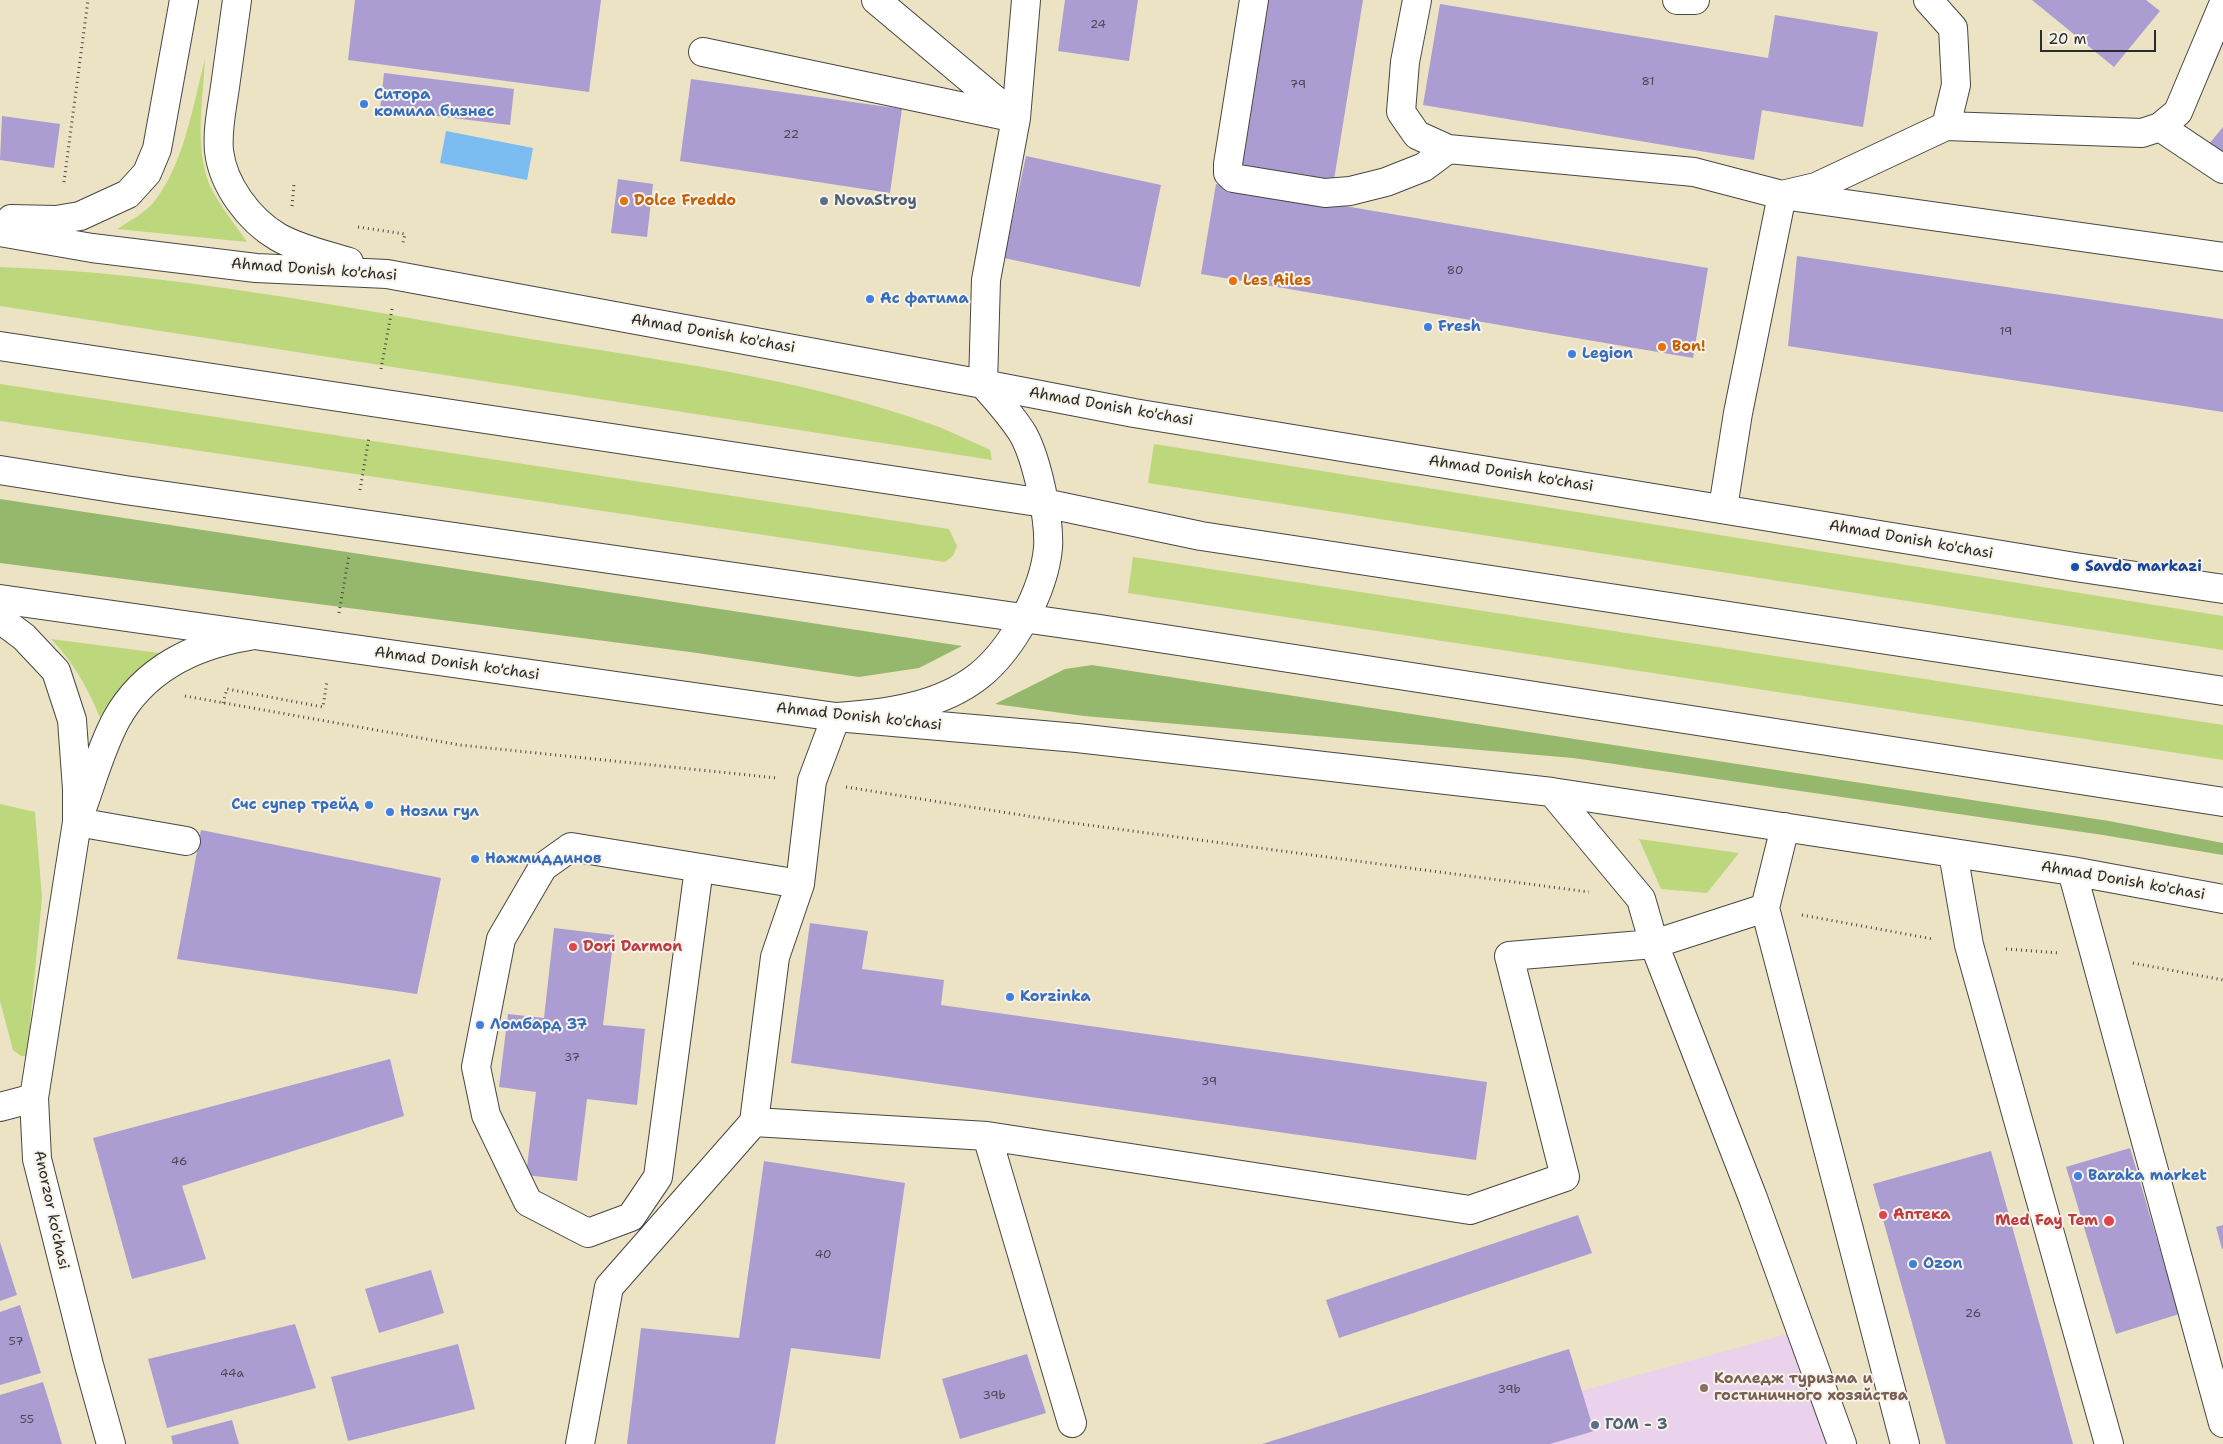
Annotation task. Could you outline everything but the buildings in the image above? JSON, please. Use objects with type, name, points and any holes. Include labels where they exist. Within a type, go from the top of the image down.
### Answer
[{"type":"main road","points":[[0,219],[56,220],[80,216],[128,194],[147,173],[157,149],[184,0]]},
{"type":"main road","points":[[237,0],[220,121],[219,152],[227,180],[244,207],[259,224],[278,237],[298,246],[387,274]]},
{"type":"main road","points":[[876,0],[1016,118]]},
{"type":"main road","points":[[580,1444],[609,1287],[754,1122],[775,957],[800,884],[812,781],[836,717],[871,715],[903,709],[955,690],[980,675],[1006,647],[1024,618],[1039,586],[1048,547],[1044,503],[1037,469],[1023,434],[983,384],[986,280],[1016,118],[1026,0]]},
{"type":"main road","points":[[1254,0],[1228,164],[1228,173],[1233,178],[1325,193],[1350,191],[1386,182],[1424,167],[1448,149]]},
{"type":"main road","points":[[1417,0],[1405,62],[1400,112],[1417,134],[1448,149],[1694,172],[1782,195],[2223,257]]},
{"type":"main road","points":[[1677,0],[1695,0]]},
{"type":"main road","points":[[1928,0],[1953,28],[1956,85],[1946,126]]},
{"type":"main road","points":[[1782,195],[1816,187],[1946,126],[2142,133],[2160,127],[2178,112],[2223,5]]},
{"type":"main road","points":[[703,52],[1016,118]]},
{"type":"main road","points":[[2160,127],[2223,169]]},
{"type":"main road","points":[[1723,508],[1738,413],[1782,195]]},
{"type":"main road","name":"Ahmad Donish ko'chasi","points":[[0,232],[92,248],[256,268],[387,274],[1134,413],[2075,567],[2223,589]]},
{"type":"main road","points":[[0,346],[1044,503],[1201,536],[2223,691]]},
{"type":"main road","points":[[0,470],[125,490],[1024,618],[2223,802]]},
{"type":"main road","name":"Ahmad Donish ko'chasi","points":[[0,599],[836,717],[1077,738],[1552,792],[2072,871],[2223,899]]},
{"type":"main road","name":"Anorzor ko'chasi","points":[[0,619],[24,637],[56,671],[72,720],[77,789],[76,822],[34,1098],[37,1159],[88,1365],[111,1444]]},
{"type":"main road","name":"Anorzor ko'chasi","points":[[76,822],[91,787],[101,754],[117,719],[140,686],[162,668],[192,651],[221,640],[254,635]]},
{"type":"main road","points":[[1552,792],[1641,899],[1654,944],[1753,1198],[1842,1444]]},
{"type":"main road","points":[[76,822],[186,841]]},
{"type":"main road","points":[[1785,827],[1765,908],[1905,1444]]},
{"type":"main road","points":[[699,868],[658,1178],[631,1217],[588,1233],[528,1202],[486,1115],[476,1067],[501,939],[544,866],[571,847],[800,884]]},
{"type":"main road","points":[[1953,853],[1969,946],[2109,1444]]},
{"type":"main road","points":[[2072,871],[2097,956],[2223,1423]]},
{"type":"main road","points":[[754,1122],[987,1136],[1470,1210],[1565,1177],[1510,956],[1654,944],[1765,908]]},
{"type":"main road","points":[[0,1107],[34,1098]]},
{"type":"main road","points":[[987,1136],[1072,1423]]},
{"type":"path","points":[[64,182],[88,0]]},
{"type":"path","points":[[291,208],[294,184]]},
{"type":"path","points":[[403,244],[405,234]]},
{"type":"path","points":[[381,372],[393,303]]},
{"type":"path","points":[[358,500],[370,431]]},
{"type":"path","points":[[338,618],[350,549]]},
{"type":"path","points":[[223,703],[227,689],[323,707],[328,677]]},
{"type":"path","points":[[179,695],[460,745],[812,781],[1065,822],[1641,899]]},
{"type":"path","points":[[1765,908],[1969,946],[2097,956],[2223,980]]},
{"type":"shaded area","name":"Колледж туризма и гостиничного хозяйства","points":[[1798,1331],[1833,1444],[1389,1444]]},
{"type":"green space","points":[[205,59],[201,139],[205,171],[210,186],[222,207],[247,242],[117,229],[148,207],[167,183],[187,131]]},
{"type":"green space","points":[[0,267],[65,270],[129,276],[258,293],[728,372],[835,395],[939,427],[990,450],[992,460],[0,306]]},
{"type":"green space","points":[[0,384],[949,529],[957,546],[953,556],[945,562],[0,421]]},
{"type":"green space","points":[[1154,444],[2223,616],[2223,650],[1148,483]]},
{"type":"green space","points":[[0,499],[962,646],[919,668],[859,677],[690,652],[0,563]]},
{"type":"green space","points":[[1133,557],[2223,725],[2223,760],[1128,593]]},
{"type":"green space","points":[[51,639],[160,653],[127,682],[100,718],[80,676]]},
{"type":"green space","points":[[1092,665],[2109,821],[2223,843],[2223,855],[2103,835],[1573,758],[1084,716],[995,704],[1065,669]]},
{"type":"green space","points":[[0,804],[35,812],[42,898],[30,1023],[32,1056],[21,1056],[13,1050],[0,1001]]},
{"type":"green space","points":[[1639,839],[1739,853],[1707,893],[1661,889]]},
{"type":"water","points":[[446,131],[533,148],[527,180],[440,163]]},
{"type":"place","name":"Ситора комила бизнес","points":[[364,104]]},
{"type":"place","name":"Dolce Freddo","points":[[624,201]]},
{"type":"place","name":"NovaStroy","points":[[824,201]]},
{"type":"place","name":"Les Ailes","points":[[1233,281]]},
{"type":"place","name":"Ас фатима","points":[[870,299]]},
{"type":"place","name":"Fresh","points":[[1428,327]]},
{"type":"place","name":"Bon!","points":[[1662,347]]},
{"type":"place","name":"Legion","points":[[1572,354]]},
{"type":"place","name":"Savdo markazi","points":[[2075,567]]},
{"type":"place","name":"Счс супер трейд","points":[[369,805]]},
{"type":"place","name":"Нозли гул","points":[[390,812]]},
{"type":"place","name":"Нажмиддинов","points":[[475,859]]},
{"type":"place","name":"Dori Darmon","points":[[573,947]]},
{"type":"place","name":"Korzinka","points":[[1010,997]]},
{"type":"place","name":"Ломбард 37","points":[[480,1025]]},
{"type":"place","name":"Baraka market","points":[[2078,1176]]},
{"type":"place","name":"Аптека","points":[[1883,1215]]},
{"type":"place","name":"Med Fay Tem","points":[[2109,1221]]},
{"type":"place","name":"Ozon","points":[[1913,1264]]},
{"type":"place","name":"Колледж туризма и гостиничного хозяйства","points":[[1704,1388]]},
{"type":"place","name":"ГОМ - 3","points":[[1595,1425]]}]
